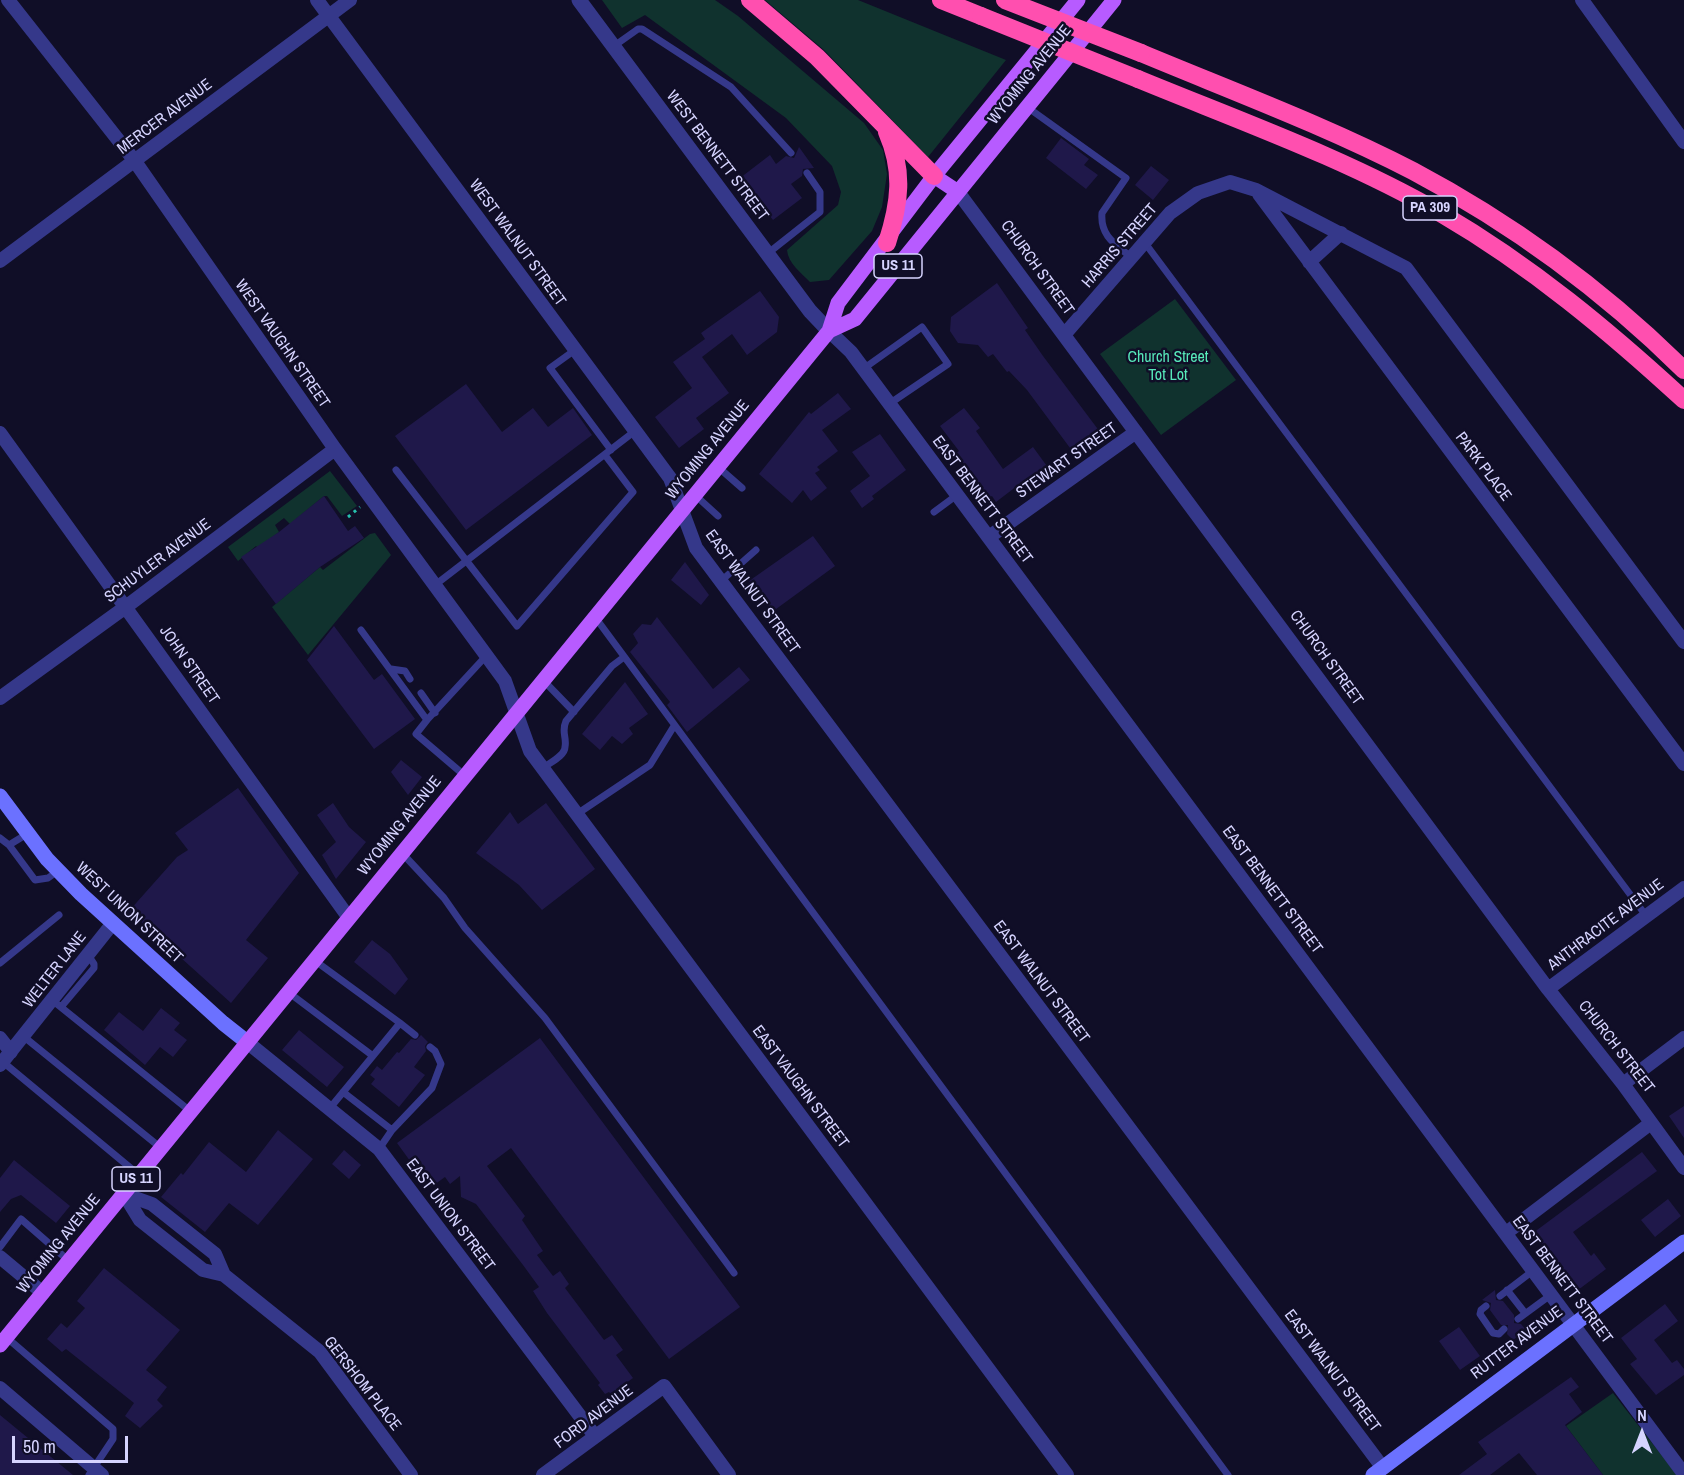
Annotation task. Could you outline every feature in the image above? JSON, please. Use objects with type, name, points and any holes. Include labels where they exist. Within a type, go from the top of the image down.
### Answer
[{"type":"highway","points":[[750,0],[818,57],[934,176]]},
{"type":"highway","name":"PA 309","points":[[941,0],[1138,79],[1369,177],[1442,214],[1528,269],[1627,348],[1684,400]]},
{"type":"highway","name":"PA 309","points":[[1005,0],[1141,53],[1336,135],[1412,171],[1475,206],[1549,254],[1608,300],[1684,370]]},
{"type":"highway","points":[[884,124],[896,155],[900,181],[899,202],[886,243]]},
{"type":"main road","name":"WYOMING AVENUE","points":[[3,1341],[829,331],[838,303],[886,243],[934,176],[1078,0]]},
{"type":"main road","name":"WYOMING AVENUE","points":[[829,331],[855,319],[1027,107],[1107,4]]},
{"type":"main road","name":"CHURCH STREET","points":[[934,176],[958,192]]},
{"type":"main road","name":"WEST UNION STREET","points":[[0,796],[27,834],[58,871],[113,923],[248,1042]]},
{"type":"main road","name":"RUTTER AVENUE","points":[[1378,1471],[1684,1242]]},
{"type":"street","name":"WEST VAUGHN STREET","points":[[8,0],[134,160],[335,449],[505,681],[516,714]]},
{"type":"street","name":"WEST WALNUT STREET","points":[[318,0],[670,478],[682,511]]},
{"type":"street","name":"MERCER AVENUE","points":[[0,261],[350,0]]},
{"type":"street","name":"WEST BENNETT STREET","points":[[579,0],[810,312],[829,331]]},
{"type":"street","points":[[1582,0],[1684,142]]},
{"type":"street","name":"HARRIS STREET","points":[[1064,335],[1170,213],[1198,193],[1230,182],[1256,189],[1406,268],[1684,642]]},
{"type":"street","name":"PARK PLACE","points":[[1256,189],[1684,764]]},
{"type":"street","name":"CHURCH STREET","points":[[958,192],[1548,989],[1623,1084],[1684,1168]]},
{"type":"street","points":[[1310,262],[1341,233]]},
{"type":"street","name":"EAST BENNETT STREET","points":[[829,331],[863,369],[989,537],[1684,1474]]},
{"type":"street","name":"STEWART STREET","points":[[989,537],[1136,432]]},
{"type":"street","name":"JOHN STREET","points":[[0,433],[127,606],[349,918]]},
{"type":"street","name":"SCHUYLER AVENUE","points":[[0,698],[127,606],[335,449]]},
{"type":"street","name":"EAST WALNUT STREET","points":[[682,511],[694,544],[1378,1471]]},
{"type":"street","name":"EAST VAUGHN STREET","points":[[516,714],[527,747],[1067,1475]]},
{"type":"street","name":"ANTHRACITE AVENUE","points":[[1548,989],[1684,888]]},
{"type":"street","name":"WELTER LANE","points":[[4,1059],[23,1036],[56,1004],[87,955],[113,923]]},
{"type":"street","points":[[0,1038],[4,1059]]},
{"type":"street","points":[[1623,1084],[1684,1038]]},
{"type":"street","name":"EAST UNION STREET","points":[[248,1042],[379,1149],[595,1436]]},
{"type":"street","points":[[1506,1233],[1651,1123]]},
{"type":"street","name":"GERSHOM PLACE","points":[[123,1194],[152,1204],[215,1254],[224,1275]]},
{"type":"street","name":"GERSHOM PLACE","points":[[123,1194],[140,1220],[203,1270],[224,1275],[320,1352],[411,1475]]},
{"type":"street","points":[[0,1257],[43,1293]]},
{"type":"street","name":"FORD AVENUE","points":[[543,1475],[664,1386],[729,1475]]},
{"type":"street","points":[[0,1388],[95,1472]]},
{"type":"lane","points":[[613,46],[638,29],[642,29],[731,87],[791,153]]},
{"type":"lane","points":[[1027,107],[1126,178],[1102,213],[1102,219],[1103,229],[1109,240],[1131,257]]},
{"type":"lane","points":[[767,254],[820,212],[820,192],[807,173]]},
{"type":"lane","points":[[1144,242],[1647,917]]},
{"type":"lane","points":[[863,369],[922,327],[948,364],[889,404]]},
{"type":"lane","points":[[396,470],[517,626],[633,492],[550,368],[575,350]]},
{"type":"lane","points":[[435,585],[635,431]]},
{"type":"lane","points":[[718,467],[742,488]]},
{"type":"lane","points":[[695,495],[718,516]]},
{"type":"lane","points":[[934,512],[957,495]]},
{"type":"lane","points":[[721,581],[756,550]]},
{"type":"lane","points":[[595,617],[1228,1475]]},
{"type":"lane","points":[[362,630],[427,720]]},
{"type":"lane","points":[[464,775],[416,734],[487,656]]},
{"type":"lane","points":[[543,768],[566,747],[562,730],[574,712],[612,666],[624,657]]},
{"type":"lane","points":[[391,669],[405,671],[410,679]]},
{"type":"lane","points":[[543,680],[574,712]]},
{"type":"lane","points":[[421,693],[435,712]]},
{"type":"lane","points":[[577,814],[610,789],[650,765],[674,726]]},
{"type":"lane","points":[[9,845],[27,834]]},
{"type":"lane","points":[[0,838],[9,845],[35,880],[48,878],[58,871]]},
{"type":"lane","points":[[402,853],[444,898],[465,928],[545,1018],[734,1273]]},
{"type":"lane","points":[[0,963],[59,915]]},
{"type":"lane","points":[[314,960],[415,1035]]},
{"type":"lane","points":[[288,992],[373,1056]]},
{"type":"lane","points":[[56,1004],[191,1111]]},
{"type":"lane","points":[[330,1108],[400,1023]]},
{"type":"lane","points":[[23,1036],[161,1148]]},
{"type":"lane","points":[[379,1149],[392,1130],[432,1088],[441,1064],[435,1051],[430,1047]]},
{"type":"lane","points":[[4,1059],[139,1175]]},
{"type":"lane","points":[[343,1092],[392,1130]]},
{"type":"lane","points":[[0,1247],[21,1219],[69,1261]]},
{"type":"lane","points":[[1500,1296],[1534,1270]]},
{"type":"lane","points":[[1507,1290],[1525,1313]]},
{"type":"lane","points":[[1518,1319],[1552,1294]]},
{"type":"lane","points":[[1486,1306],[1480,1310],[1480,1314],[1493,1333],[1499,1334],[1504,1329]]},
{"type":"lane","points":[[3,1341],[112,1429],[113,1439],[95,1472]]},
{"type":"path","points":[[348,517],[360,507]]},
{"type":"green space","points":[[602,0],[715,0],[738,16],[864,123],[883,150],[887,174],[882,207],[872,231],[829,280],[810,282],[792,263],[787,250],[838,205],[841,192],[832,166],[786,118],[645,15],[622,28]]},
{"type":"green space","points":[[765,0],[858,0],[1006,60],[928,157],[824,50]]},
{"type":"green space","name":"Church Street Tot Lot","points":[[1175,299],[1236,380],[1161,435],[1100,354]]},
{"type":"green space","points":[[330,471],[357,506],[342,516],[327,496],[324,496],[290,524],[284,518],[275,525],[279,532],[258,548],[256,546],[238,561],[228,547]]},
{"type":"green space","points":[[375,533],[391,555],[308,655],[272,607],[320,567],[323,570],[370,534]]},
{"type":"green space","points":[[1613,1393],[1677,1475],[1603,1475],[1566,1426]]},
{"type":"building","points":[[1061,138],[1089,159],[1084,165],[1098,175],[1086,189],[1046,158]]},
{"type":"building","points":[[799,147],[814,168],[803,169],[802,176],[791,184],[802,198],[773,220],[740,178],[770,155],[776,164],[786,156],[794,158]]},
{"type":"building","points":[[1151,166],[1169,180],[1153,200],[1135,185]]},
{"type":"building","points":[[997,283],[1028,328],[1025,330],[1100,432],[1073,452],[1027,390],[1009,371],[1007,372],[993,354],[988,357],[978,345],[958,343],[950,331],[951,317]]},
{"type":"building","points":[[760,291],[779,317],[777,332],[747,355],[732,334],[702,357],[729,393],[696,418],[704,429],[679,448],[655,417],[692,388],[673,362],[705,339],[701,333]]},
{"type":"building","points":[[466,384],[502,432],[533,408],[548,427],[573,408],[592,435],[466,530],[395,436]]},
{"type":"building","points":[[838,393],[851,409],[822,430],[838,451],[817,467],[820,470],[815,473],[827,488],[811,501],[803,490],[792,503],[759,474],[809,412],[811,414]]},
{"type":"building","points":[[964,408],[980,428],[976,431],[1003,469],[1033,447],[1052,473],[1022,493],[1017,486],[996,502],[992,496],[987,499],[956,453],[959,451],[940,426]]},
{"type":"building","points":[[880,434],[906,470],[872,496],[874,499],[862,508],[850,491],[870,476],[852,452]]},
{"type":"building","points":[[324,496],[348,531],[355,526],[364,538],[320,567],[276,604],[241,557],[279,532]]},
{"type":"building","points":[[813,536],[835,566],[772,612],[749,581]]},
{"type":"building","points":[[685,562],[709,595],[701,605],[671,580]]},
{"type":"building","points":[[657,617],[713,689],[739,667],[750,680],[687,732],[667,705],[670,702],[630,652],[638,643],[633,634],[642,624],[651,625]]},
{"type":"building","points":[[334,626],[374,680],[382,674],[415,719],[374,749],[307,660]]},
{"type":"building","points":[[625,682],[648,714],[629,728],[633,734],[622,744],[612,736],[600,750],[582,734]]},
{"type":"building","points":[[401,760],[422,777],[408,795],[391,772]]},
{"type":"building","points":[[238,788],[299,873],[246,940],[268,958],[231,1003],[129,911],[177,857],[188,850],[175,833]]},
{"type":"building","points":[[333,803],[349,827],[366,842],[336,879],[322,855],[336,842],[317,815]]},
{"type":"building","points":[[546,803],[595,869],[542,910],[519,885],[476,853],[510,812],[518,824]]},
{"type":"building","points":[[372,940],[390,954],[408,979],[395,995],[354,962]]},
{"type":"building","points":[[161,1008],[180,1023],[174,1030],[187,1040],[173,1057],[160,1047],[145,1065],[104,1030],[119,1012],[143,1031]]},
{"type":"building","points":[[299,1030],[344,1067],[327,1087],[282,1050]]},
{"type":"building","points":[[421,1035],[428,1042],[425,1046],[426,1051],[414,1067],[425,1075],[399,1107],[371,1084],[375,1079],[370,1075],[377,1066],[382,1070],[411,1039],[416,1040]]},
{"type":"building","points":[[540,1038],[740,1307],[669,1359],[511,1148],[487,1166],[525,1216],[522,1220],[543,1251],[537,1255],[553,1276],[560,1271],[569,1284],[565,1288],[604,1340],[612,1335],[623,1350],[616,1355],[633,1378],[611,1394],[609,1392],[605,1394],[598,1385],[600,1383],[547,1313],[533,1291],[539,1287],[523,1265],[476,1204],[461,1197],[460,1176],[450,1184],[445,1177],[434,1185],[417,1162],[413,1165],[397,1143]]},
{"type":"building","points":[[1684,1106],[1684,1138],[1669,1116]]},
{"type":"building","points":[[278,1130],[313,1159],[258,1225],[229,1203],[205,1232],[161,1197],[181,1173],[183,1175],[209,1142],[246,1172]]},
{"type":"building","points":[[344,1150],[361,1165],[349,1179],[332,1164]]},
{"type":"building","points":[[1642,1152],[1657,1171],[1573,1232],[1591,1256],[1594,1253],[1606,1269],[1578,1290],[1533,1233]]},
{"type":"building","points":[[14,1160],[70,1206],[56,1223],[21,1195],[11,1199],[0,1212],[0,1178]]},
{"type":"building","points":[[1668,1199],[1681,1216],[1655,1237],[1641,1220]]},
{"type":"building","points":[[104,1268],[180,1330],[146,1370],[167,1387],[157,1400],[163,1406],[140,1428],[125,1416],[134,1403],[66,1349],[62,1352],[47,1339],[61,1323],[67,1328],[85,1308],[77,1301]]},
{"type":"building","points":[[1495,1290],[1496,1300],[1503,1301],[1514,1315],[1514,1323],[1521,1324],[1526,1330],[1513,1340],[1507,1334],[1508,1325],[1501,1325],[1490,1310],[1491,1303],[1482,1300]]},
{"type":"building","points":[[1665,1304],[1678,1321],[1654,1340],[1672,1363],[1677,1360],[1684,1369],[1684,1375],[1656,1395],[1630,1364],[1637,1359],[1621,1338]]},
{"type":"building","points":[[1459,1327],[1480,1356],[1460,1370],[1439,1341]]},
{"type":"building","points":[[1571,1377],[1579,1387],[1569,1394],[1582,1412],[1565,1425],[1603,1475],[1537,1475],[1519,1453],[1490,1475],[1459,1475],[1487,1454],[1478,1442]]},
{"type":"building","points":[[0,1415],[73,1475],[0,1475]]}]
